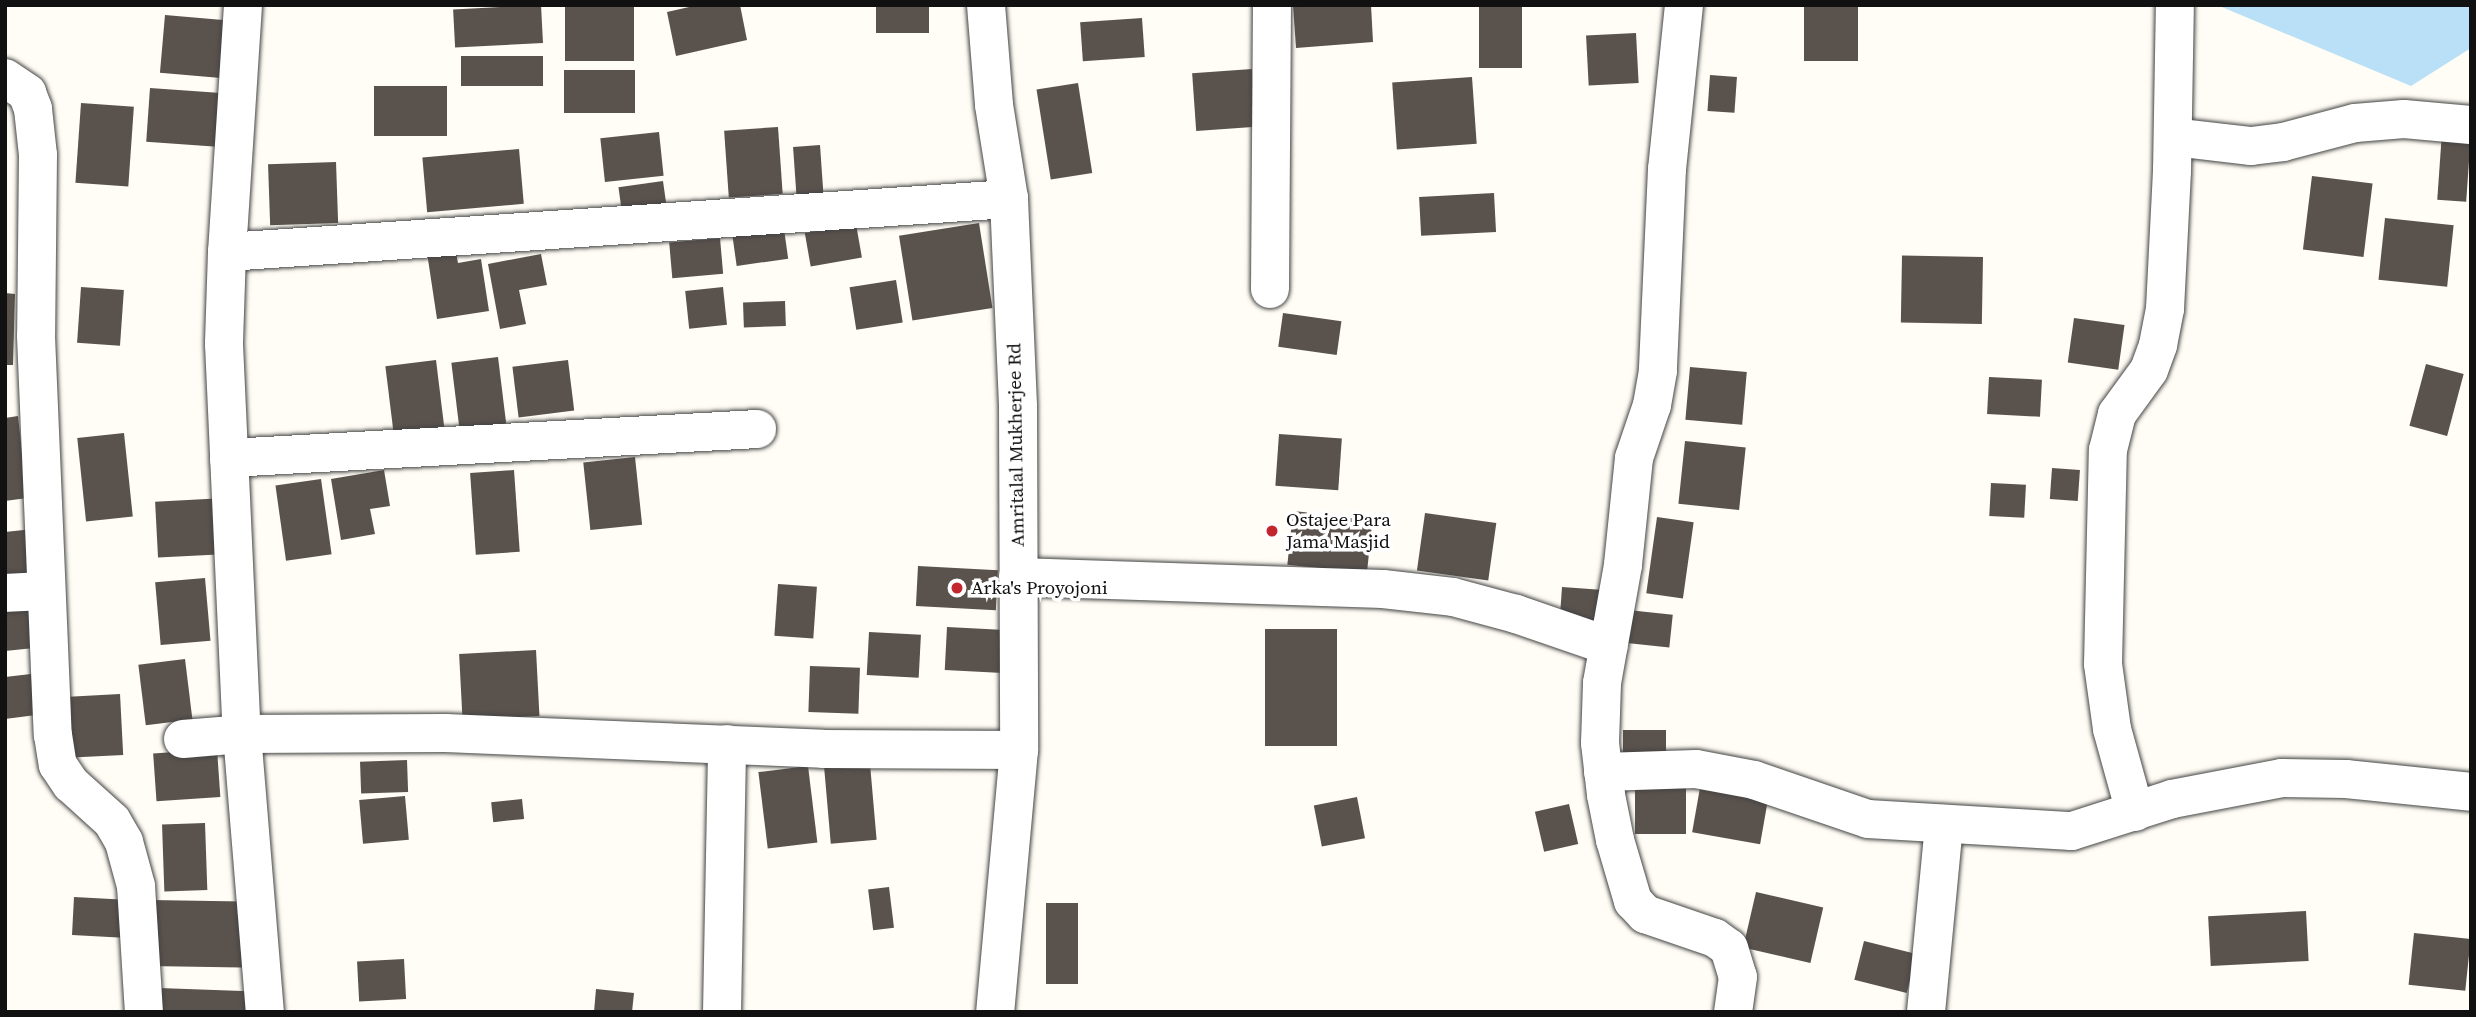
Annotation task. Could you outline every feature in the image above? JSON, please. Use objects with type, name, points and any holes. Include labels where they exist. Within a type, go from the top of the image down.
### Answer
[{"type":"street","points":[[243,5],[227,252],[225,344],[242,734],[265,1012]]},
{"type":"street","name":"Amritalal Mukherjee Rd","points":[[986,5],[994,105],[1009,198],[1018,406],[1019,750],[995,1012]]},
{"type":"street","points":[[1270,289],[1272,5]]},
{"type":"street","points":[[1684,5],[1666,181],[1658,371],[1652,405],[1634,458],[1623,565],[1602,683],[1600,743],[1615,840],[1633,901],[1646,914],[1715,938],[1729,948],[1738,977],[1733,1012]]},
{"type":"street","points":[[2135,812],[2112,729],[2103,664],[2108,450],[2117,414],[2149,370],[2158,345],[2165,309],[2173,137],[2175,5]]},
{"type":"street","points":[[5,78],[27,93],[35,125],[36,336],[49,687],[58,765],[71,783],[112,821],[124,842],[136,886],[144,1012]]},
{"type":"street","points":[[2173,137],[2251,146],[2283,142],[2355,123],[2404,119],[2471,125]]},
{"type":"street","points":[[227,252],[1009,198]]},
{"type":"street","points":[[229,458],[757,429]]},
{"type":"street","points":[[1018,577],[1383,589],[1453,597],[1516,614],[1609,646]]},
{"type":"street","points":[[5,593],[46,591]]},
{"type":"street","points":[[183,739],[242,734],[445,733],[823,749],[1019,750]]},
{"type":"street","points":[[722,1012],[727,744]]},
{"type":"street","points":[[1603,772],[1696,769],[1754,780],[1868,819],[2072,831],[2213,789],[2282,778],[2346,779],[2471,792]]},
{"type":"street","points":[[1926,1012],[1944,824]]},
{"type":"water","points":[[2217,5],[2471,5],[2471,48],[2411,86]]},
{"type":"building","points":[[541,5],[543,43],[455,48],[453,10]]},
{"type":"building","points":[[698,5],[740,5],[747,40],[676,56],[667,12]]},
{"type":"building","points":[[876,5],[929,5],[929,33],[876,33]]},
{"type":"building","points":[[1293,5],[1371,5],[1373,42],[1296,48]]},
{"type":"building","points":[[1479,5],[1522,5],[1522,68],[1479,68]]},
{"type":"building","points":[[1804,5],[1858,5],[1858,61],[1804,61]]},
{"type":"building","points":[[565,7],[634,7],[634,61],[565,61]]},
{"type":"building","points":[[165,15],[229,21],[224,78],[160,73]]},
{"type":"building","points":[[1142,18],[1145,57],[1083,61],[1080,22]]},
{"type":"building","points":[[1636,33],[1639,83],[1589,86],[1586,36]]},
{"type":"building","points":[[461,56],[543,56],[543,86],[461,86]]},
{"type":"building","points":[[1252,69],[1256,127],[1196,131],[1192,73]]},
{"type":"building","points":[[564,70],[635,70],[635,113],[564,113]]},
{"type":"building","points":[[1710,75],[1737,77],[1734,113],[1707,111]]},
{"type":"building","points":[[1472,77],[1477,144],[1397,149],[1392,83]]},
{"type":"building","points":[[1078,83],[1092,173],[1051,179],[1037,90]]},
{"type":"building","points":[[374,86],[447,86],[447,136],[374,136]]},
{"type":"building","points":[[150,88],[221,93],[217,147],[146,142]]},
{"type":"building","points":[[81,103],[134,107],[128,187],[75,183]]},
{"type":"building","points":[[778,127],[783,194],[729,198],[724,131]]},
{"type":"building","points":[[659,132],[664,176],[605,182],[600,138]]},
{"type":"building","points":[[2442,132],[2471,134],[2466,202],[2437,200]]},
{"type":"building","points":[[820,145],[824,200],[797,202],[793,147]]},
{"type":"building","points":[[519,149],[524,204],[427,212],[422,157]]},
{"type":"building","points":[[336,162],[338,223],[270,225],[268,164]]},
{"type":"building","points":[[2312,176],[2373,183],[2364,257],[2303,249]]},
{"type":"building","points":[[663,181],[667,209],[622,215],[618,187]]},
{"type":"building","points":[[1494,193],[1496,232],[1421,236],[1419,197]]},
{"type":"building","points":[[2385,218],[2454,225],[2447,287],[2379,280]]},
{"type":"building","points":[[979,223],[992,308],[912,321],[899,236]]},
{"type":"building","points":[[856,224],[862,257],[811,267],[805,233]]},
{"type":"building","points":[[784,229],[788,259],[737,266],[733,236]]},
{"type":"building","points":[[720,238],[723,274],[672,278],[669,242]]},
{"type":"building","points":[[454,241],[458,263],[481,259],[489,311],[437,319],[426,246]]},
{"type":"building","points":[[541,254],[547,285],[519,290],[526,324],[500,329],[488,264]]},
{"type":"building","points":[[1902,256],[1983,257],[1982,324],[1901,323]]},
{"type":"building","points":[[896,280],[903,322],[856,330],[850,287]]},
{"type":"building","points":[[81,287],[124,290],[120,346],[77,343]]},
{"type":"building","points":[[723,287],[727,325],[689,329],[685,291]]},
{"type":"building","points":[[5,293],[15,294],[13,365],[5,365]]},
{"type":"building","points":[[785,301],[786,326],[744,327],[743,302]]},
{"type":"building","points":[[1283,313],[1341,321],[1337,355],[1278,347]]},
{"type":"building","points":[[2074,318],[2125,325],[2118,370],[2068,363]]},
{"type":"building","points":[[498,357],[506,424],[460,429],[451,363]]},
{"type":"building","points":[[436,360],[445,429],[394,436],[385,366]]},
{"type":"building","points":[[568,360],[574,411],[519,417],[512,367]]},
{"type":"building","points":[[2426,364],[2464,374],[2447,436],[2409,426]]},
{"type":"building","points":[[1690,367],[1747,372],[1742,425],[1685,420]]},
{"type":"building","points":[[1989,377],[2042,380],[2040,417],[1987,414]]},
{"type":"building","points":[[18,416],[27,498],[5,501],[5,418]]},
{"type":"building","points":[[124,433],[133,517],[86,521],[77,438]]},
{"type":"building","points":[[1279,434],[1342,438],[1338,490],[1275,486]]},
{"type":"building","points":[[1685,441],[1746,447],[1739,510],[1678,504]]},
{"type":"building","points":[[635,457],[642,525],[590,530],[583,462]]},
{"type":"building","points":[[2052,468],[2080,470],[2078,501],[2050,499]]},
{"type":"building","points":[[384,470],[390,506],[370,509],[375,534],[341,540],[331,479]]},
{"type":"building","points":[[514,470],[520,552],[476,555],[470,473]]},
{"type":"building","points":[[321,479],[332,554],[286,561],[275,485]]},
{"type":"building","points":[[1991,483],[2026,485],[2024,518],[1989,516]]},
{"type":"building","points":[[225,498],[228,554],[158,558],[155,502]]},
{"type":"building","points":[[1293,511],[1373,519],[1367,573],[1287,565]]},
{"type":"building","points":[[1425,513],[1496,523],[1488,580],[1417,570]]},
{"type":"building","points":[[1657,517],[1694,522],[1683,598],[1646,593]]},
{"type":"building","points":[[33,529],[36,578],[5,582],[5,532]]},
{"type":"building","name":"Arka's Proyojoni","points":[[918,566],[998,570],[996,610],[916,606]]},
{"type":"building","points":[[205,578],[210,641],[161,645],[155,582]]},
{"type":"building","points":[[778,584],[817,587],[813,639],[774,636]]},
{"type":"building","points":[[1562,587],[1604,590],[1602,621],[1560,618]]},
{"type":"building","points":[[29,601],[34,648],[5,651],[5,603]]},
{"type":"building","points":[[1628,610],[1673,615],[1669,648],[1625,643]]},
{"type":"building","points":[[947,627],[1010,630],[1008,673],[945,670]]},
{"type":"building","points":[[1265,629],[1337,629],[1337,746],[1265,746]]},
{"type":"building","points":[[869,632],[921,635],[919,678],[867,675]]},
{"type":"building","points":[[536,650],[539,716],[463,720],[459,654]]},
{"type":"building","points":[[185,659],[192,720],[146,725],[138,665]]},
{"type":"building","points":[[810,666],[860,668],[858,714],[808,712]]},
{"type":"building","points":[[31,674],[36,715],[5,719],[5,677]]},
{"type":"building","points":[[120,694],[123,755],[72,758],[69,697]]},
{"type":"building","points":[[1623,730],[1666,730],[1666,763],[1623,763]]},
{"type":"building","points":[[217,749],[220,797],[157,801],[153,753]]},
{"type":"building","points":[[407,760],[408,792],[361,794],[360,762]]},
{"type":"building","points":[[870,764],[877,840],[831,844],[824,768]]},
{"type":"building","points":[[808,766],[817,842],[768,849],[758,772]]},
{"type":"building","points":[[1701,782],[1769,794],[1760,844],[1692,832]]},
{"type":"building","points":[[1635,787],[1686,787],[1686,834],[1635,834]]},
{"type":"building","points":[[405,796],[409,840],[363,844],[359,800]]},
{"type":"building","points":[[1357,797],[1365,838],[1322,847],[1314,805]]},
{"type":"building","points":[[522,799],[524,819],[493,822],[491,802]]},
{"type":"building","points":[[1569,804],[1578,844],[1544,852],[1535,812]]},
{"type":"building","points":[[205,823],[207,890],[164,891],[162,825]]},
{"type":"building","points":[[889,887],[894,928],[873,930],[868,890]]},
{"type":"building","points":[[1756,892],[1823,908],[1810,963],[1743,948]]},
{"type":"building","points":[[74,897],[130,900],[128,938],[72,935]]},
{"type":"building","points":[[150,900],[243,902],[242,968],[149,966]]},
{"type":"building","points":[[1046,903],[1078,903],[1078,984],[1046,984]]},
{"type":"building","points":[[2306,911],[2309,961],[2211,966],[2208,916]]},
{"type":"building","points":[[2414,933],[2471,939],[2465,991],[2409,985]]},
{"type":"building","points":[[1864,941],[1916,954],[1907,993],[1854,980]]},
{"type":"building","points":[[404,959],[406,999],[359,1001],[357,961]]},
{"type":"building","points":[[159,988],[249,991],[248,1012],[158,1012]]},
{"type":"building","points":[[596,989],[634,993],[632,1012],[594,1012]]},
{"type":"place","name":"Ostajee Para Jama Masjid","points":[[1272,531]]},
{"type":"place","name":"Arka's Proyojoni","points":[[957,588]]}]
